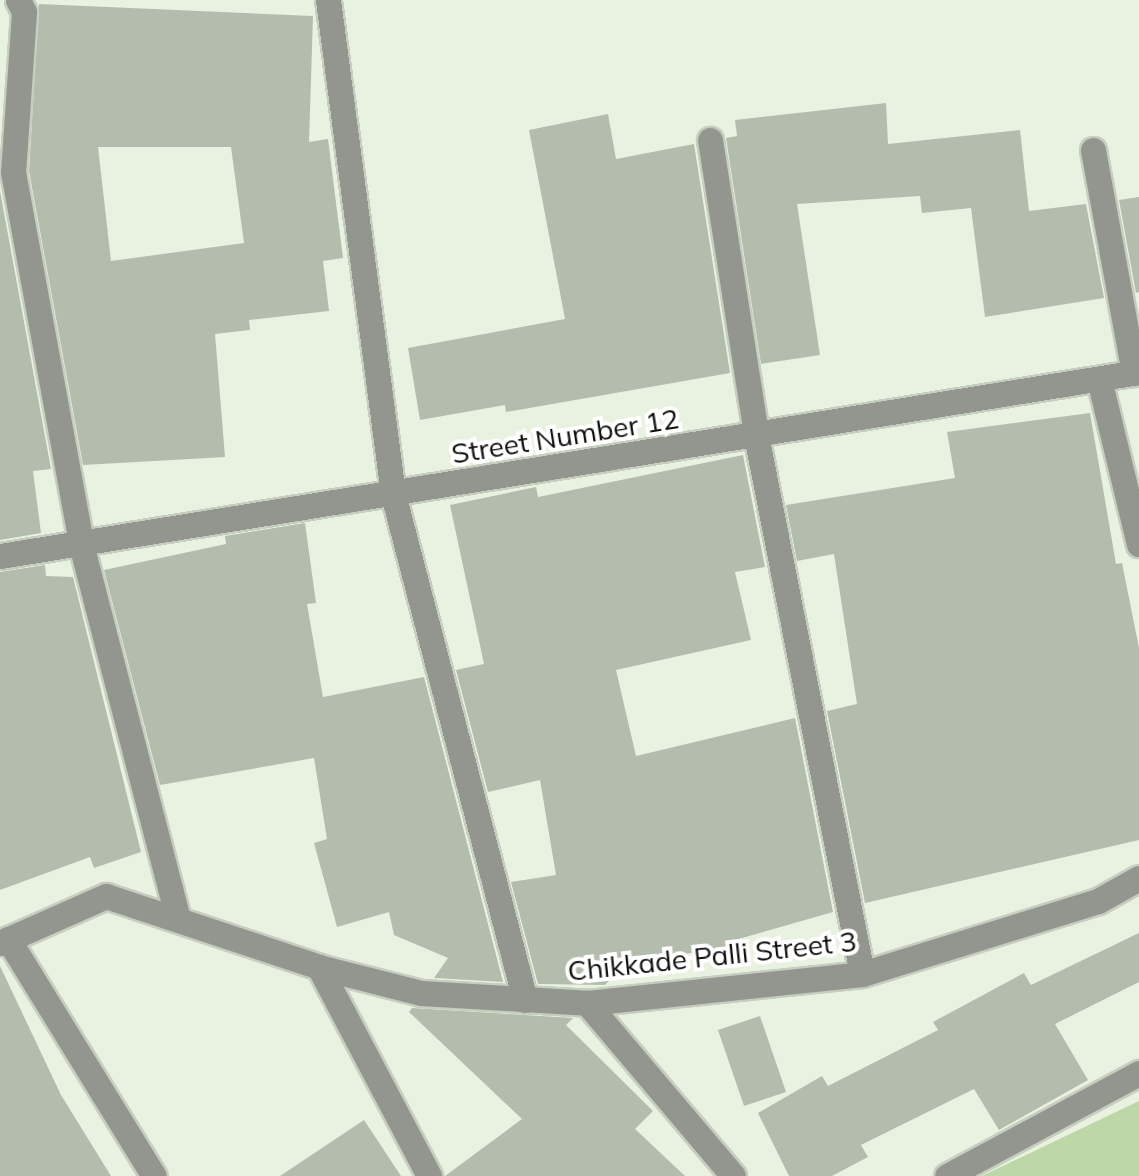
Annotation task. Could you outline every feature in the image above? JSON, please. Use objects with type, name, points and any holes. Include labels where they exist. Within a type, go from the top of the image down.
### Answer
[{"type":"street","points":[[18,0],[24,12],[13,172],[81,544],[178,918]]},
{"type":"street","points":[[328,0],[393,494],[525,1000]]},
{"type":"street","points":[[710,140],[756,435],[862,974]]},
{"type":"street","points":[[1093,150],[1137,373]]},
{"type":"street","name":"Street Number 12","points":[[0,556],[1137,373]]},
{"type":"street","points":[[1099,379],[1139,544]]},
{"type":"street","name":"Chikkade Palli Street 3","points":[[4,941],[106,896],[319,968],[421,993],[587,1003],[862,974],[1098,901],[1139,878]]},
{"type":"street","points":[[4,941],[154,1176]]},
{"type":"street","points":[[319,968],[430,1176]]},
{"type":"street","points":[[587,1003],[732,1176]]},
{"type":"street","points":[[947,1176],[1139,1073]]},
{"type":"green space","points":[[1139,1101],[1139,1176],[982,1176]]},
{"type":"building","points":[[39,4],[313,16],[309,142],[328,139],[343,258],[323,261],[329,311],[249,320],[250,330],[215,334],[225,457],[83,465],[29,171]],"holes":[[[98,147],[231,147],[244,243],[111,261]]]},
{"type":"building","points":[[886,103],[888,144],[1020,130],[1029,211],[1086,204],[1104,298],[985,317],[971,208],[922,213],[920,196],[797,204],[820,355],[761,364],[726,138],[737,136],[735,120]]},
{"type":"building","points":[[608,114],[616,159],[694,144],[730,373],[506,412],[505,405],[420,420],[408,348],[565,319],[529,130]]},
{"type":"building","points":[[0,191],[51,469],[33,471],[41,533],[0,540]]},
{"type":"building","points":[[1139,197],[1139,292],[1136,293],[1119,200]]},
{"type":"building","points":[[1090,413],[1116,564],[1122,563],[1139,648],[1139,840],[865,903],[827,711],[857,704],[834,554],[797,561],[786,505],[955,478],[947,432]]},
{"type":"building","points":[[743,455],[765,567],[735,572],[751,640],[616,670],[636,756],[795,718],[833,912],[735,940],[737,946],[625,963],[605,985],[538,984],[511,882],[556,875],[540,780],[488,792],[456,670],[484,664],[450,505],[536,487],[538,497]]},
{"type":"building","points":[[305,523],[316,603],[307,604],[323,697],[424,677],[503,982],[434,978],[448,958],[394,935],[389,912],[337,927],[314,843],[327,839],[314,758],[160,785],[104,570],[226,544],[225,536]]},
{"type":"building","points":[[45,565],[46,576],[73,577],[141,852],[94,868],[90,857],[0,890],[0,572]]},
{"type":"building","points":[[1139,933],[1139,982],[1055,1024],[1088,1080],[999,1130],[974,1089],[861,1145],[868,1157],[832,1176],[789,1176],[758,1113],[822,1076],[828,1086],[938,1030],[933,1022],[1024,973],[1031,985]]},
{"type":"building","points":[[0,966],[61,1095],[111,1176],[0,1176]]},
{"type":"building","points":[[412,1008],[573,1018],[566,1025],[653,1111],[635,1129],[685,1176],[445,1176],[522,1119],[409,1012]]},
{"type":"building","points":[[760,1016],[786,1092],[744,1106],[718,1030]]},
{"type":"building","points":[[364,1120],[401,1176],[280,1176]]}]
